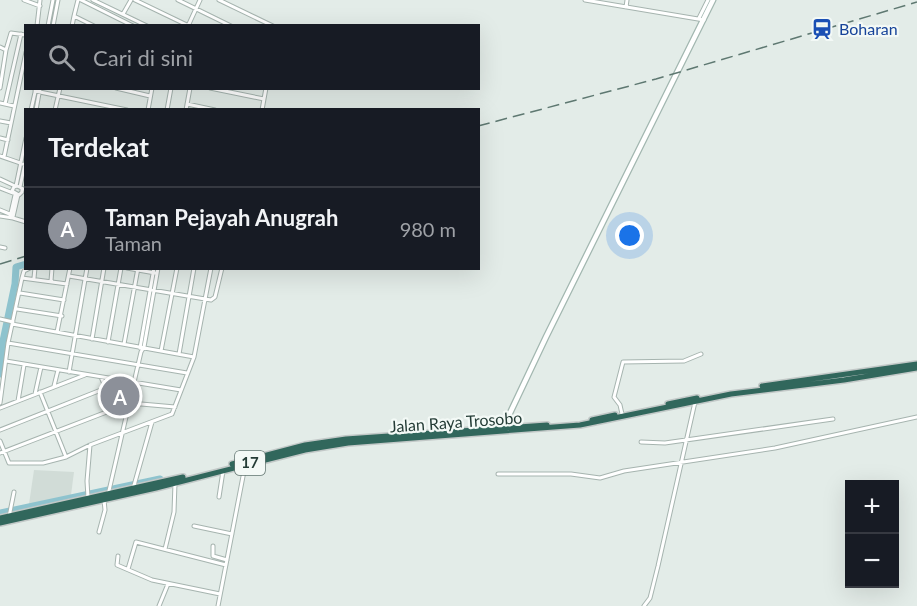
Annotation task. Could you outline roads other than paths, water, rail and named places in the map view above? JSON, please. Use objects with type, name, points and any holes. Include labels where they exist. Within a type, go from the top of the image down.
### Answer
[{"type":"highway","name":"Jalan Raya Trosobo","points":[[10,515],[175,481],[314,448],[506,426],[580,425],[743,389],[917,366]]},
{"type":"highway","name":"Jalan Raya Trosobo","points":[[0,521],[10,515],[87,496],[175,481],[315,443],[376,436],[581,422],[622,411],[698,400]]},
{"type":"main road","points":[[506,426],[561,306],[713,0]]},
{"type":"street","points":[[24,0],[40,6]]},
{"type":"street","points":[[37,24],[40,0]]},
{"type":"street","points":[[51,24],[56,0]]},
{"type":"street","points":[[72,24],[79,0],[130,24]]},
{"type":"street","points":[[93,0],[143,24]]},
{"type":"street","points":[[123,14],[130,0]]},
{"type":"street","points":[[135,0],[186,24]]},
{"type":"street","points":[[178,0],[227,24]]},
{"type":"street","points":[[188,24],[200,0]]},
{"type":"street","points":[[219,0],[269,24]]},
{"type":"street","points":[[585,0],[702,19],[708,0]]},
{"type":"street","points":[[626,7],[627,0]]},
{"type":"street","points":[[74,15],[90,24]]},
{"type":"street","points":[[0,88],[10,33],[23,35],[2,103],[14,106]]},
{"type":"street","points":[[0,47],[6,50]]},
{"type":"street","points":[[24,61],[8,140],[2,156],[24,166]]},
{"type":"street","points":[[34,108],[38,90],[118,108]]},
{"type":"street","points":[[55,108],[59,90]]},
{"type":"street","points":[[124,90],[150,96]]},
{"type":"street","points":[[148,108],[152,90]]},
{"type":"street","points":[[167,108],[171,90]]},
{"type":"street","points":[[186,108],[190,90]]},
{"type":"street","points":[[219,90],[264,99]]},
{"type":"street","points":[[227,90],[232,93]]},
{"type":"street","points":[[262,108],[266,90]]},
{"type":"street","points":[[187,104],[206,108]]},
{"type":"street","points":[[0,121],[11,123]]},
{"type":"street","points":[[0,138],[8,140]]},
{"type":"street","points":[[20,188],[19,164],[24,145]]},
{"type":"street","points":[[12,216],[16,194],[24,171]]},
{"type":"street","points":[[0,179],[20,188]]},
{"type":"street","points":[[0,188],[24,197]]},
{"type":"street","points":[[16,194],[12,190],[20,188]]},
{"type":"street","points":[[0,210],[24,221]]},
{"type":"street","points":[[0,216],[12,216]]},
{"type":"street","points":[[0,247],[5,248]]},
{"type":"street","points":[[0,403],[10,322],[17,309],[22,278],[26,270]]},
{"type":"street","points":[[34,278],[35,270]]},
{"type":"street","points":[[51,281],[52,270]]},
{"type":"street","points":[[57,332],[70,270]]},
{"type":"street","points":[[69,372],[87,270]]},
{"type":"street","points":[[92,339],[104,270]]},
{"type":"street","points":[[108,342],[121,270]]},
{"type":"street","points":[[99,532],[130,403],[156,271],[137,270],[124,344]]},
{"type":"street","points":[[161,351],[177,270]]},
{"type":"street","points":[[179,354],[194,270]]},
{"type":"street","points":[[0,441],[2,453],[10,464],[43,463],[66,457],[90,445],[171,415],[194,357],[205,299],[210,270],[221,271],[212,300],[205,299],[189,296],[173,292],[118,284],[102,280],[69,276]]},
{"type":"street","points":[[22,278],[67,284]]},
{"type":"street","points":[[20,293],[64,300]]},
{"type":"street","points":[[17,309],[62,316]]},
{"type":"street","points":[[0,319],[92,339],[194,357]]},
{"type":"street","points":[[8,343],[187,374]]},
{"type":"street","points":[[622,411],[614,397],[623,362],[684,361],[701,354]]},
{"type":"street","points":[[6,361],[181,390]]},
{"type":"street","points":[[18,401],[24,364]]},
{"type":"street","points":[[35,394],[41,367]]},
{"type":"street","points":[[54,386],[58,370]]},
{"type":"street","points":[[0,408],[86,374]]},
{"type":"street","points":[[100,376],[115,410]]},
{"type":"street","points":[[0,430],[106,388]]},
{"type":"street","points":[[40,392],[66,457]]},
{"type":"street","points":[[644,606],[650,598],[680,463],[698,400]]},
{"type":"street","points":[[2,453],[130,403],[175,407]]},
{"type":"street","points":[[498,474],[572,474],[604,478],[624,471],[775,448],[917,417]]},
{"type":"street","points":[[641,442],[659,444],[833,419]]},
{"type":"street","points":[[133,487],[152,422]]},
{"type":"street","points":[[87,496],[90,445]]},
{"type":"street","points":[[218,606],[246,465]]},
{"type":"street","points":[[219,497],[223,470]]},
{"type":"street","points":[[165,549],[174,512],[175,481]]},
{"type":"street","points":[[10,515],[14,492]]},
{"type":"street","points":[[194,526],[232,534]]},
{"type":"street","points":[[128,569],[136,542],[227,562]]},
{"type":"street","points":[[213,546],[213,556],[227,562]]},
{"type":"street","points":[[118,556],[117,565],[146,578],[220,594]]},
{"type":"street","points":[[159,606],[168,584]]},
{"type":"waterway","points":[[0,374],[3,341],[15,284],[16,267],[24,265]]},
{"type":"waterway","points":[[0,513],[160,479]]},
{"type":"railway","points":[[480,125],[656,79],[917,2]]},
{"type":"railway","points":[[0,264],[24,257]]},
{"type":"place","name":"Boharan","points":[[822,29]]},
{"type":"place","name":"Taman Pejayah Anugrah","points":[[120,396]]}]
